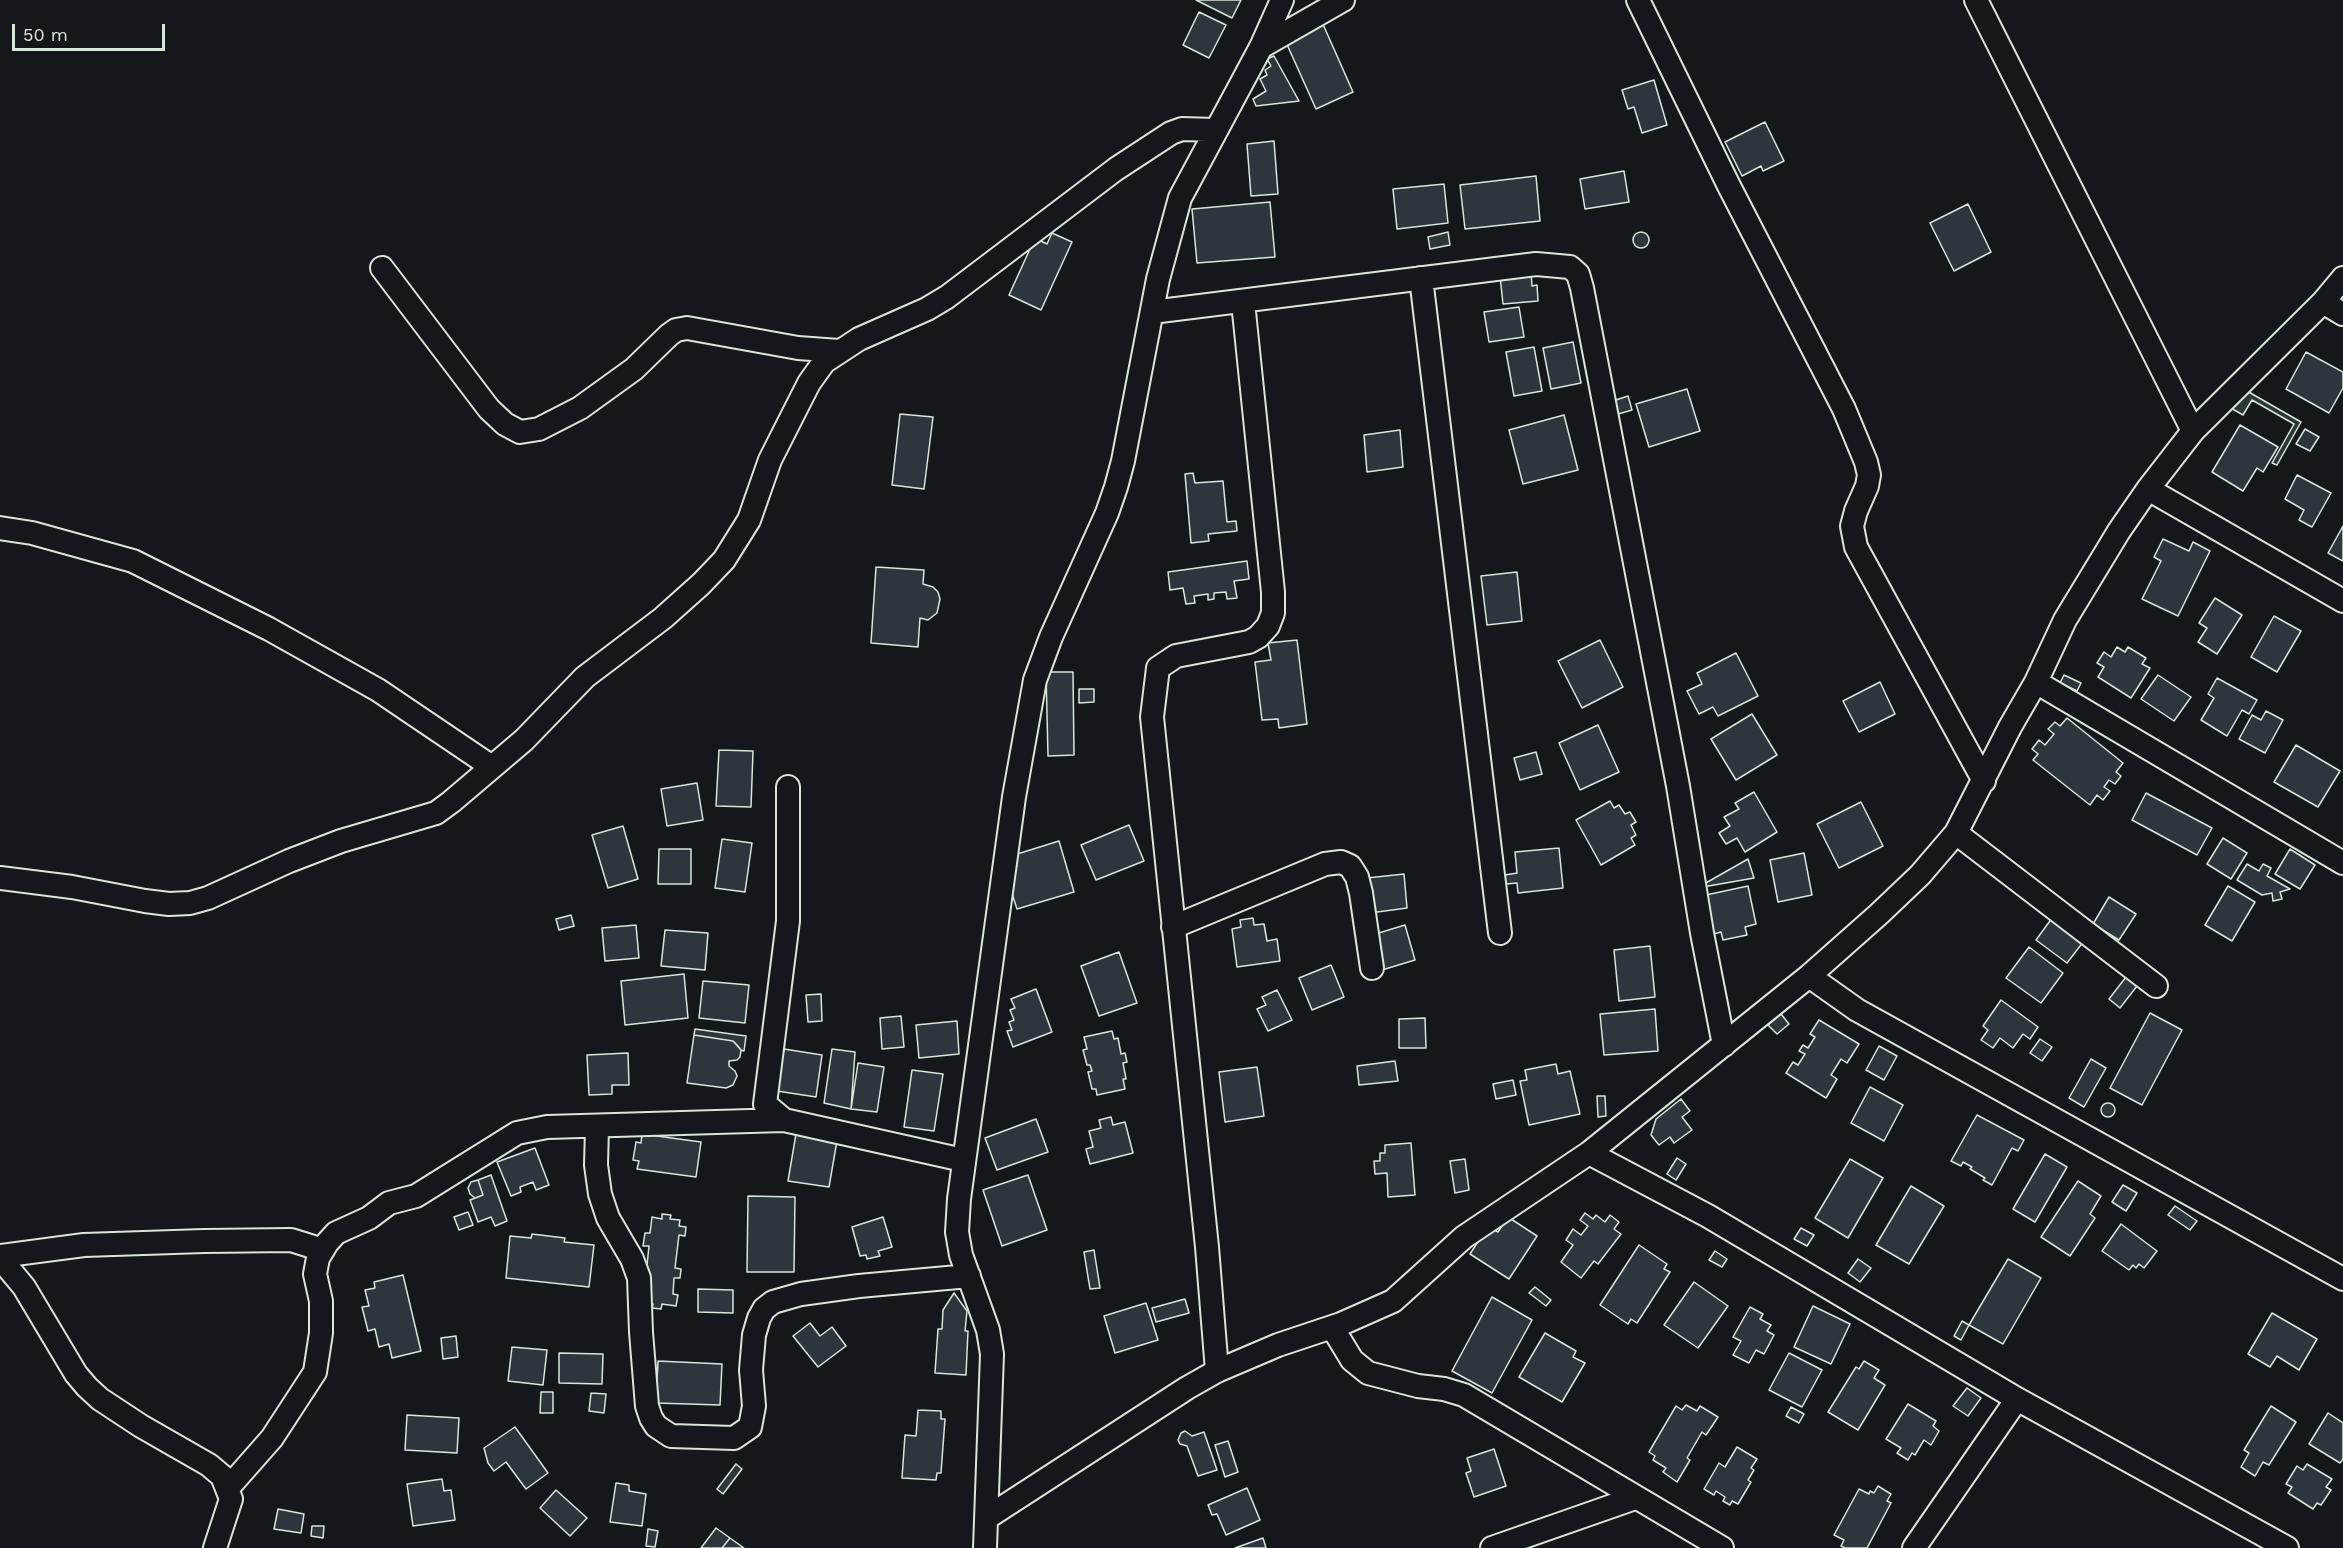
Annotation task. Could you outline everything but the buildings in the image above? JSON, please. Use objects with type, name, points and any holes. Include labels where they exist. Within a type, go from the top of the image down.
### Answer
[{"type":"street","points":[[985,1548],[988,1517],[992,1354],[988,1330],[961,1255],[957,1232],[963,1160],[1014,797],[1035,680],[1051,637],[1107,513],[1124,461],[1152,312],[1169,233],[1180,198],[1261,47],[1282,0]]},
{"type":"street","points":[[1261,47],[1343,0]]},
{"type":"street","points":[[1638,0],[1729,186],[1844,409],[1869,475],[1852,526],[1856,547],[1984,781]]},
{"type":"street","points":[[1976,0],[2193,431]]},
{"type":"street","points":[[0,878],[72,887],[145,901],[169,904],[190,903],[208,898],[289,861],[341,841],[436,813],[524,740],[585,676],[663,618],[701,584],[723,560],[749,520],[770,460],[808,382],[824,362],[859,339],[927,309],[947,297],[1116,169],[1171,133],[1182,129],[1215,130]]},
{"type":"street","points":[[1152,312],[1536,264],[1570,267],[1578,274],[1678,786],[1702,933],[1724,1045]]},
{"type":"street","points":[[382,268],[489,409],[504,424],[520,432],[539,429],[579,408],[634,369],[676,330],[687,328],[798,348],[839,351]]},
{"type":"street","points":[[1421,278],[1500,933]]},
{"type":"street","points":[[988,1517],[1217,1371],[1278,1345],[1370,1313],[1393,1301],[1464,1237],[1589,1153],[1724,1045],[1809,976],[1920,875],[1956,833],[2010,727],[2036,682],[2065,620],[2119,531],[2148,489],[2193,431],[2323,302],[2343,278]]},
{"type":"street","points":[[1217,1371],[1207,1247],[1152,717],[1158,668],[1176,656],[1249,642],[1258,637],[1268,626],[1273,613],[1273,591],[1243,302]]},
{"type":"street","points":[[2323,302],[2343,315]]},
{"type":"street","points":[[2148,489],[2343,601]]},
{"type":"street","points":[[0,528],[32,533],[133,561],[269,629],[378,690],[492,767]]},
{"type":"street","points":[[2036,682],[2343,863]]},
{"type":"street","points":[[784,1120],[765,1104],[788,921],[788,787]]},
{"type":"street","points":[[1956,833],[2156,986]]},
{"type":"street","points":[[1173,927],[1324,864],[1341,862],[1350,866],[1357,877],[1372,968]]},
{"type":"street","points":[[1809,976],[1857,1010],[2343,1279]]},
{"type":"street","points":[[228,1488],[272,1438],[315,1372],[321,1333],[321,1301],[315,1274],[322,1250],[336,1233],[369,1218],[389,1203],[416,1196],[517,1133],[547,1127],[784,1120],[963,1160]]},
{"type":"street","points":[[597,1127],[596,1165],[600,1194],[608,1218],[632,1259],[639,1278],[647,1406],[656,1426],[671,1436],[734,1438],[750,1427],[754,1406],[751,1370],[754,1335],[764,1309],[773,1302],[793,1296],[848,1288],[969,1276]]},
{"type":"street","points":[[1589,1153],[1708,1216],[2017,1399],[2287,1548]]},
{"type":"street","points":[[0,1257],[84,1245],[215,1241],[291,1240],[322,1250]]},
{"type":"street","points":[[0,1257],[24,1287],[75,1374],[87,1387],[100,1399],[209,1465],[222,1476],[231,1499],[215,1548]]},
{"type":"street","points":[[1332,1327],[1352,1360],[1368,1373],[1464,1395],[1722,1548]]},
{"type":"street","points":[[1914,1548],[2017,1399]]},
{"type":"street","points":[[1492,1548],[1635,1498]]}]
